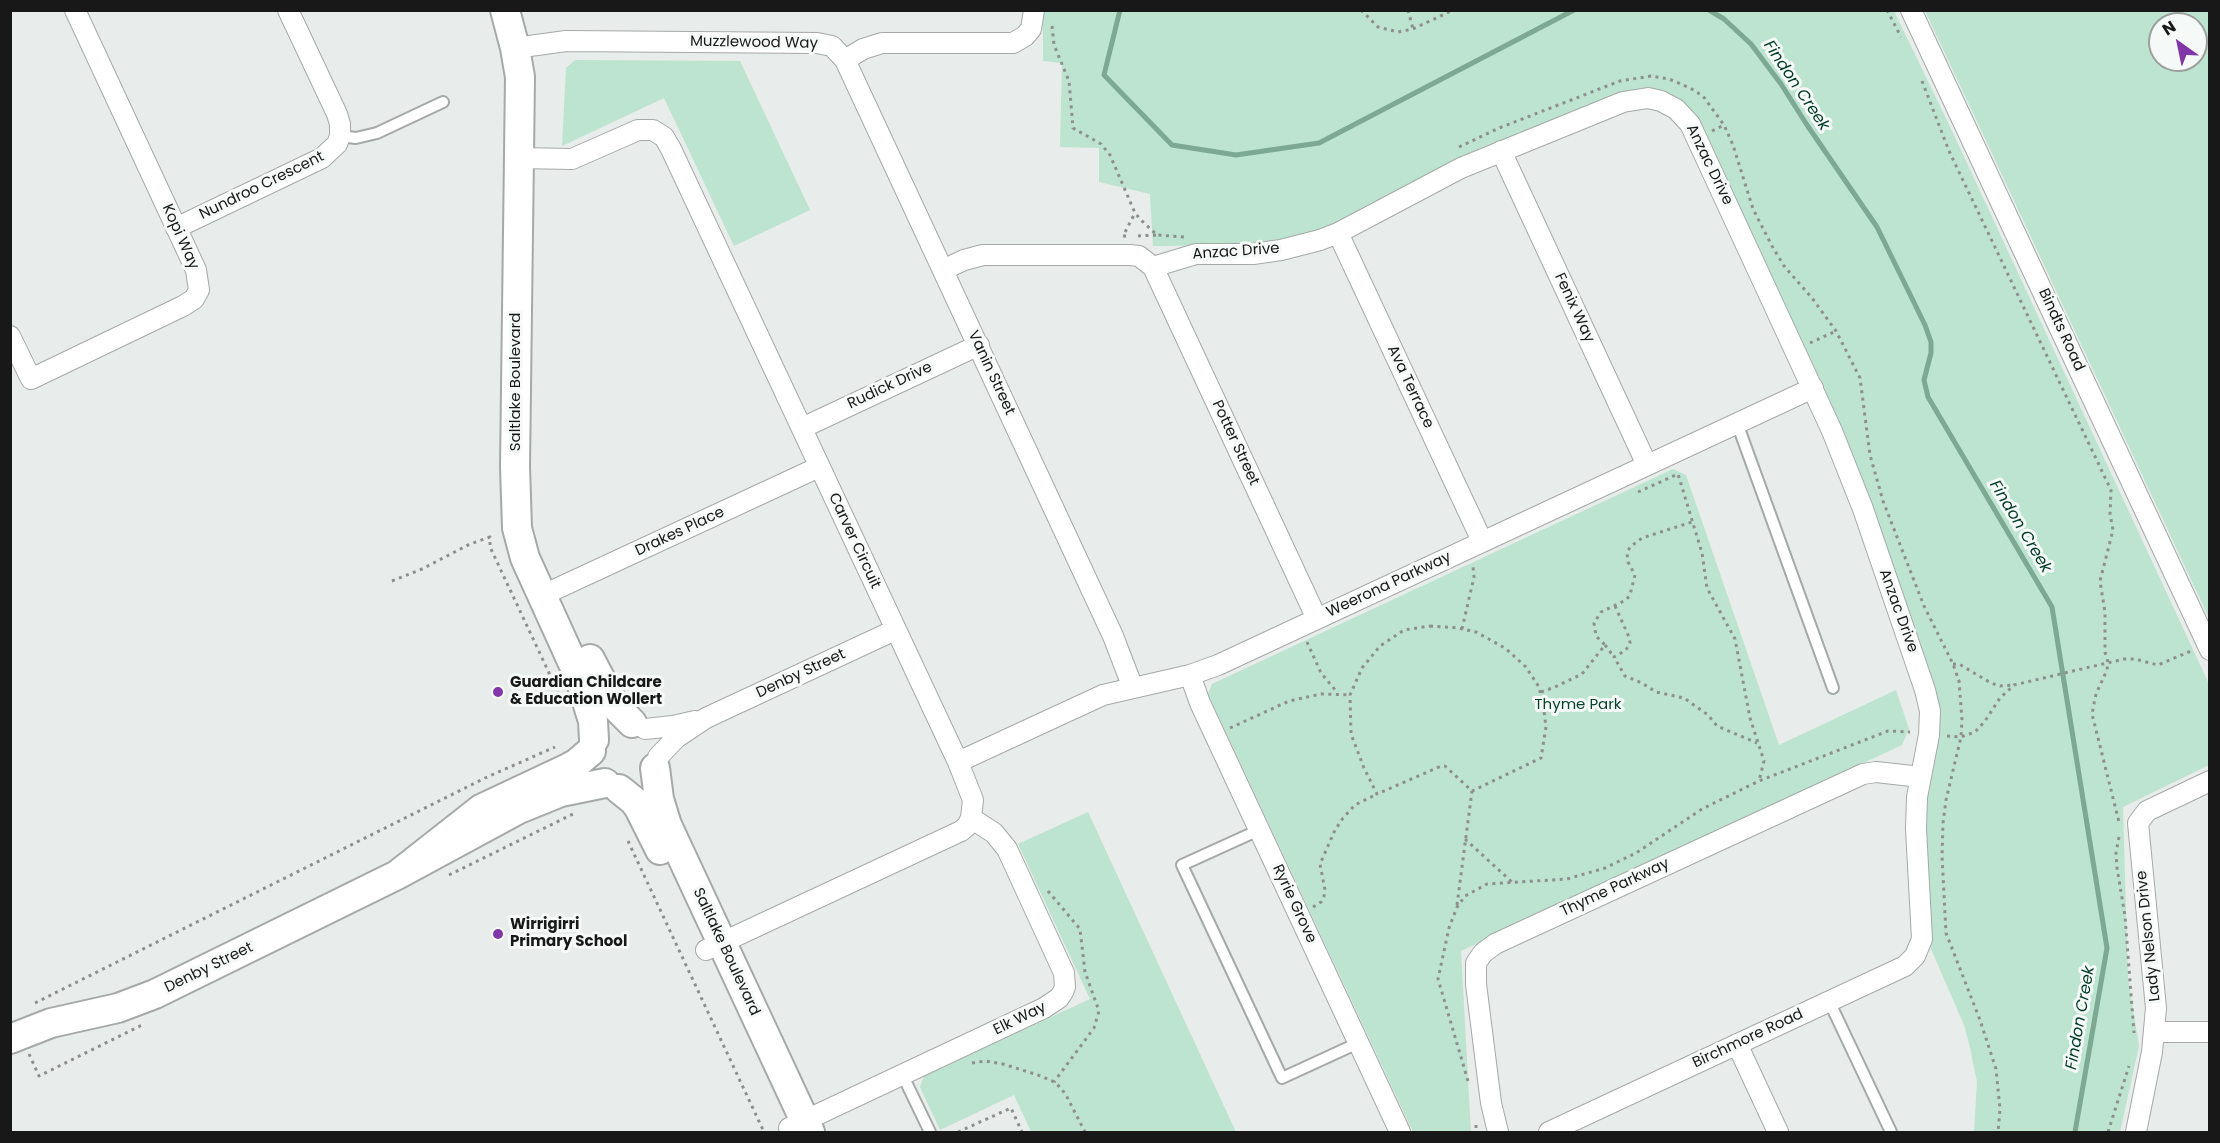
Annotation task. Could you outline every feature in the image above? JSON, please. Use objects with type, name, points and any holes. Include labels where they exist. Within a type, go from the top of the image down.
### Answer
[{"type":"street","name":"Kopi Way","points":[[10,336],[31,379],[183,306],[197,296],[199,281],[196,270],[75,10]]},
{"type":"street","points":[[288,10],[337,114],[340,136]]},
{"type":"street","name":"Saltlake Boulevard","points":[[505,10],[524,46],[538,93],[526,159],[532,508],[549,593],[593,721],[593,745]]},
{"type":"street","name":"Saltlake Boulevard","points":[[524,10],[524,46]]},
{"type":"street","points":[[845,60],[863,49],[882,43],[1014,43],[1031,29],[1034,10]]},
{"type":"street","name":"Bindts Road","points":[[1911,10],[2208,647]]},
{"type":"street","name":"Muzzlewood Way","points":[[524,46],[566,41],[817,43],[832,46],[845,60]]},
{"type":"street","name":"Vanin Street","points":[[845,60],[1113,636],[1133,688]]},
{"type":"street","name":"Anzac Drive","points":[[1153,267],[1196,254],[1253,254],[1281,250],[1320,240],[1338,233],[1432,182],[1635,98],[1648,98],[1676,109],[1690,124],[1698,138],[1832,431],[1863,509],[1925,690],[1930,711],[1929,735],[1917,797],[1916,829],[1922,925]]},
{"type":"street","name":"Carver Circuit","points":[[526,159],[572,159],[638,130],[653,130],[664,137],[958,762],[973,800],[971,818]]},
{"type":"street","name":"Nundroo Crescent","points":[[176,228],[322,158],[337,144],[340,136]]},
{"type":"street","name":"Fenix Way","points":[[1501,152],[1647,465]]},
{"type":"street","name":"Ava Terrace","points":[[1338,233],[1474,546]]},
{"type":"street","points":[[943,270],[975,256],[993,254],[1130,255],[1139,256],[1153,267]]},
{"type":"street","name":"Potter Street","points":[[1153,267],[1309,623]]},
{"type":"street","name":"Rudick Drive","points":[[802,428],[979,345]]},
{"type":"street","name":"Weerona Parkway","points":[[958,762],[1103,695],[1190,675],[1218,665],[1813,388]]},
{"type":"street","name":"Drakes Place","points":[[549,593],[819,467]]},
{"type":"street","name":"Saltlake Boulevard","points":[[549,593],[614,705],[638,726]]},
{"type":"street","name":"Denby Street","points":[[657,762],[676,738],[706,718],[896,630]]},
{"type":"street","name":"Ryrie Grove","points":[[1190,675],[1214,735],[1400,1132]]},
{"type":"street","name":"Denby Street","points":[[638,726],[673,726],[706,718]]},
{"type":"street","points":[[621,722],[638,726],[652,736],[657,746],[657,762],[650,777],[641,784],[631,788],[612,786],[561,792],[528,805],[397,875],[481,809],[577,763],[593,745],[601,731],[610,725],[621,722]]},
{"type":"street","points":[[593,745],[593,769],[612,786]]},
{"type":"street","name":"Saltlake Boulevard","points":[[657,762],[659,799],[667,825],[714,947],[792,1129]]},
{"type":"street","name":"Thyme Parkway","points":[[1498,1132],[1491,1103],[1476,984],[1476,963],[1482,953],[1506,939],[1863,774],[1876,772],[1921,777]]},
{"type":"street","name":"Lady Nelson Drive","points":[[2136,1132],[2155,1032],[2156,990],[2138,823],[2147,811],[2210,781]]},
{"type":"street","name":"Saltlake Boulevard","points":[[612,786],[634,801],[714,947]]},
{"type":"street","points":[[714,947],[961,831],[971,818]]},
{"type":"street","name":"Elk Way","points":[[792,1129],[902,1074],[1044,1008],[1059,998],[1065,987],[1064,973],[1007,849],[994,833],[971,818]]},
{"type":"street","name":"Denby Street","points":[[11,1039],[51,1023],[117,1008],[155,994],[397,875]]},
{"type":"street","name":"Birchmore Road","points":[[1559,1130],[1911,961],[1920,947],[1922,925]]},
{"type":"street","points":[[2155,1032],[2210,1032]]},
{"type":"street","points":[[1737,1044],[1778,1132]]},
{"type":"lane","points":[[340,136],[356,138],[377,133],[443,102]]},
{"type":"lane","points":[[1737,423],[1833,688]]},
{"type":"lane","points":[[1258,830],[1182,865],[1282,1078],[1358,1042]]},
{"type":"lane","points":[[1829,1001],[1891,1132]]},
{"type":"lane","points":[[902,1074],[930,1132]]},
{"type":"path","points":[[1361,10],[1378,27],[1389,31],[1407,32],[1453,10]]},
{"type":"path","points":[[1408,10],[1413,29]]},
{"type":"path","points":[[1887,10],[1902,38]]},
{"type":"path","points":[[1052,20],[1054,45],[1069,81],[1073,128],[1101,144],[1110,156],[1135,213],[1157,235]]},
{"type":"path","points":[[1455,149],[1499,128],[1620,81],[1651,76],[1669,79],[1703,96],[1724,125],[1733,145],[1753,209],[1772,246],[1784,266],[1812,298],[1836,331],[1860,378],[1868,446],[1883,501],[1923,606],[1953,664],[1959,681],[1961,737],[1943,823],[1942,856],[1946,933],[1980,1020],[1996,1069],[2000,1109],[1998,1132]]},
{"type":"path","points":[[1921,80],[1949,152],[2109,481],[2113,530],[2100,581],[2105,612],[2105,652],[2108,662],[2107,670],[2096,694],[2092,714],[2120,824]]},
{"type":"path","points":[[1135,213],[1123,236],[1190,237]]},
{"type":"path","points":[[1796,350],[1836,331]]},
{"type":"path","points":[[1626,474],[1636,492],[1678,474],[1705,566],[1707,588],[1735,639],[1744,691],[1764,761],[1759,781]]},
{"type":"path","points":[[1692,522],[1642,538],[1630,547],[1627,554],[1628,562],[1635,576],[1635,582],[1626,600],[1601,612],[1594,623],[1596,636],[1614,657],[1625,676],[1656,692],[1684,698],[1708,715],[1716,726],[1758,744]]},
{"type":"path","points":[[392,581],[422,569],[470,544],[490,537],[490,547],[560,697]]},
{"type":"path","points":[[1462,629],[1474,577],[1474,546]]},
{"type":"path","points":[[1614,657],[1626,650],[1630,643],[1615,606]]},
{"type":"path","points":[[1309,623],[1321,673],[1338,694]]},
{"type":"path","points":[[1377,794],[1351,734],[1350,695],[1359,674],[1370,657],[1397,633],[1430,626],[1462,629],[1476,633],[1505,648],[1526,667],[1541,692],[1546,727],[1541,758],[1472,791]]},
{"type":"path","points":[[1541,692],[1586,671],[1605,645]]},
{"type":"path","points":[[2038,680],[2108,662],[2134,659],[2158,665],[2208,647]]},
{"type":"path","points":[[1953,664],[1959,664],[1991,683],[2000,686],[2014,685]]},
{"type":"path","points":[[1214,735],[1289,701],[1321,694],[1350,695]]},
{"type":"path","points":[[31,1005],[484,778],[552,747],[555,747],[566,769]]},
{"type":"path","points":[[1299,914],[1321,902],[1325,890],[1320,864],[1342,818],[1355,805],[1441,766],[1445,766],[1472,791]]},
{"type":"path","points":[[1456,907],[1472,791]]},
{"type":"path","points":[[2119,832],[2116,853],[2117,868],[2125,916],[2134,1040]]},
{"type":"path","points":[[1466,839],[1512,882]]},
{"type":"path","points":[[627,840],[792,1129]]},
{"type":"path","points":[[2108,1132],[2132,1058]]},
{"type":"path","points":[[963,1065],[986,1061],[1003,1064],[1054,1082],[1067,1097],[1085,1132]]},
{"type":"path","points":[[958,1132],[1011,1108],[1022,1132]]},
{"type":"green space","points":[[1043,11],[1894,11],[2209,684],[2209,765],[2123,807],[2128,978],[2139,1046],[2120,1132],[1974,1132],[1977,1082],[1969,1043],[1964,1025],[1931,949],[1924,838],[1928,789],[1939,732],[1937,695],[1888,562],[1667,94],[1347,222],[1277,245],[1153,246],[1150,194],[1099,182],[1099,148],[1060,147],[1062,63],[1043,61]]},
{"type":"green space","points":[[1925,11],[2209,11],[2209,618]]},
{"type":"green space","points":[[575,60],[740,61],[810,210],[734,246],[664,98],[562,146],[566,68]]},
{"type":"green space","name":"Thyme Park","points":[[1673,469],[1686,475],[1779,745],[1896,690],[1909,729],[1902,745],[1461,951],[1471,1132],[1413,1132],[1208,694],[1212,684]]},
{"type":"green space","points":[[1088,812],[1236,1132],[1031,1132],[1014,1095],[940,1130],[920,1087],[924,1076],[1090,999],[1018,844]]},
{"type":"waterway","name":"Findon Creek","points":[[1120,10],[1104,75],[1172,145],[1236,155],[1319,143],[1574,10]]},
{"type":"waterway","name":"Findon Creek","points":[[1709,10],[1724,19],[1751,44],[1781,84],[1877,227],[1931,342],[1931,353],[1924,380],[1928,397],[2052,607],[2107,948],[2075,1132]]},
{"type":"place","name":"Guardian Childcare & Education Wollert","points":[[498,692]]},
{"type":"place","name":"Wirrigirri Primary School","points":[[498,934]]}]
